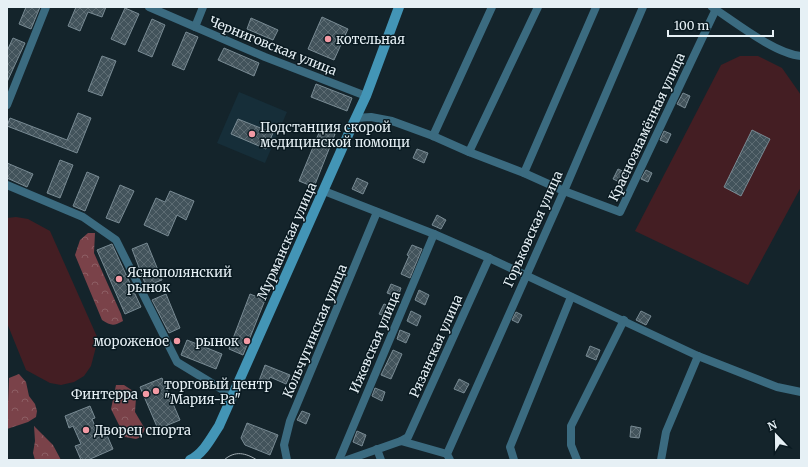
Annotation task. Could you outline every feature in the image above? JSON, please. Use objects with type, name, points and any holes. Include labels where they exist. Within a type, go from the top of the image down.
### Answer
[{"type":"main road","name":"Мурманская улица","points":[[190,460],[197,456],[205,448],[219,426],[233,396],[366,96],[400,7]]},
{"type":"street","points":[[7,105],[46,7]]},
{"type":"street","name":"Черниговская улица","points":[[149,7],[265,57],[366,96]]},
{"type":"street","points":[[195,27],[204,7]]},
{"type":"street","points":[[433,136],[492,7]]},
{"type":"street","points":[[469,152],[538,7]]},
{"type":"street","points":[[524,172],[596,7]]},
{"type":"street","name":"Горьковская улица","points":[[448,457],[643,7]]},
{"type":"street","points":[[714,8],[775,48],[793,55],[801,56]]},
{"type":"street","name":"Краснознамённая улица","points":[[564,191],[620,212],[714,8]]},
{"type":"street","points":[[356,118],[371,117],[392,121],[524,172],[564,191]]},
{"type":"street","points":[[7,186],[83,217],[116,240],[177,362],[233,396]]},
{"type":"street","points":[[324,191],[434,234],[489,258],[698,356],[777,387],[801,392]]},
{"type":"street","name":"Кольчугинская улица","points":[[287,460],[284,445],[290,421],[377,212]]},
{"type":"street","name":"Ижевская улица","points":[[339,460],[434,234]]},
{"type":"street","name":"Рязанская улица","points":[[401,441],[408,438],[489,258]]},
{"type":"street","points":[[514,460],[510,447],[571,297]]},
{"type":"street","points":[[577,460],[572,446],[571,426],[624,320]]},
{"type":"street","points":[[661,460],[666,432],[698,356]]},
{"type":"street","points":[[347,460],[401,441],[448,457]]},
{"type":"street","points":[[377,449],[381,460]]},
{"type":"shaded area","points":[[740,56],[758,56],[782,68],[801,95],[801,187],[748,285],[635,231],[721,65]]},
{"type":"shaded area","points":[[239,92],[287,112],[265,163],[217,143]]},
{"type":"shaded area","points":[[16,217],[28,219],[50,231],[98,339],[91,366],[84,376],[74,382],[61,385],[50,383],[26,370],[7,323],[7,218]]},
{"type":"green space","points":[[88,233],[95,233],[94,253],[121,314],[123,321],[117,324],[112,325],[102,320],[75,255],[80,240]]},
{"type":"green space","points":[[19,374],[26,382],[29,396],[35,404],[37,411],[36,417],[28,422],[7,429],[9,378]]},
{"type":"green space","points":[[116,385],[124,385],[133,391],[136,398],[135,412],[145,429],[141,437],[136,439],[125,437],[111,409]]},
{"type":"green space","points":[[34,426],[53,445],[61,460],[35,460],[33,453],[35,441]]},
{"type":"building","points":[[26,7],[40,7],[31,29],[19,24]]},
{"type":"building","points":[[76,7],[106,7],[102,17],[88,12],[80,31],[68,26]]},
{"type":"building","points":[[125,8],[139,14],[125,45],[111,39]]},
{"type":"building","name":"котельная","points":[[322,17],[348,29],[334,60],[308,49]]},
{"type":"building","points":[[251,18],[278,30],[273,40],[247,29]]},
{"type":"building","points":[[152,19],[165,25],[152,57],[138,51]]},
{"type":"building","points":[[186,32],[198,37],[184,70],[172,65]]},
{"type":"building","points":[[13,38],[25,43],[7,82],[7,51]]},
{"type":"building","points":[[224,48],[259,63],[254,76],[218,60]]},
{"type":"building","points":[[102,56],[116,61],[102,96],[88,91]]},
{"type":"building","points":[[316,84],[352,98],[347,111],[311,97]]},
{"type":"building","points":[[683,93],[690,96],[685,108],[677,104]]},
{"type":"building","points":[[78,113],[91,118],[77,153],[7,126],[10,118],[67,140]]},
{"type":"building","name":"Подстанция скорой медицинской помощи","points":[[238,119],[273,133],[266,149],[231,134]]},
{"type":"building","points":[[321,128],[335,134],[314,187],[299,181]]},
{"type":"building","points":[[752,130],[770,139],[741,196],[724,187]]},
{"type":"building","points":[[664,131],[671,134],[667,143],[660,140]]},
{"type":"building","points":[[417,149],[428,153],[424,163],[413,158]]},
{"type":"building","points":[[60,160],[73,165],[60,198],[47,193]]},
{"type":"building","points":[[7,163],[33,174],[27,187],[7,178]]},
{"type":"building","points":[[618,169],[629,174],[624,184],[613,179]]},
{"type":"building","points":[[646,170],[652,173],[648,182],[641,179]]},
{"type":"building","points":[[87,172],[99,177],[85,211],[73,206]]},
{"type":"building","points":[[357,178],[368,183],[363,194],[352,189]]},
{"type":"building","points":[[120,185],[134,191],[119,223],[106,218]]},
{"type":"building","points":[[170,191],[194,201],[186,220],[177,215],[168,236],[144,225],[156,198],[165,202]]},
{"type":"building","points":[[437,215],[446,220],[441,229],[432,225]]},
{"type":"building","points":[[147,243],[162,280],[146,286],[132,249]]},
{"type":"building","name":"Яснополянский рынок","points":[[112,244],[141,307],[125,314],[97,250]]},
{"type":"building","points":[[412,245],[422,249],[410,278],[401,274]]},
{"type":"building","points":[[391,284],[401,288],[398,297],[387,293]]},
{"type":"building","points":[[419,290],[429,295],[425,305],[415,300]]},
{"type":"building","points":[[166,294],[180,328],[169,333],[152,300]]},
{"type":"building","points":[[250,294],[265,300],[243,355],[229,349]]},
{"type":"building","points":[[384,304],[394,308],[390,318],[379,314]]},
{"type":"building","points":[[411,311],[421,316],[417,326],[407,321]]},
{"type":"building","points":[[641,311],[651,316],[646,325],[636,320]]},
{"type":"building","points":[[516,312],[522,315],[518,323],[512,320]]},
{"type":"building","points":[[400,330],[410,334],[406,343],[397,339]]},
{"type":"building","points":[[187,340],[222,354],[216,369],[181,355]]},
{"type":"building","points":[[590,346],[600,350],[596,360],[586,356]]},
{"type":"building","points":[[393,350],[402,354],[391,379],[381,375]]},
{"type":"building","points":[[265,365],[290,375],[286,384],[270,377],[267,384],[259,381]]},
{"type":"building","points":[[162,378],[180,420],[158,429],[140,387]]},
{"type":"building","points":[[459,379],[469,384],[464,393],[454,389]]},
{"type":"building","points":[[375,388],[385,392],[382,401],[372,396]]},
{"type":"building","name":"Дворец спорта","points":[[90,406],[95,418],[92,419],[99,436],[106,433],[113,449],[88,460],[81,460],[75,446],[81,444],[73,426],[69,428],[65,416]]},
{"type":"building","points":[[302,411],[310,414],[306,424],[297,420]]},
{"type":"building","points":[[247,423],[278,435],[270,455],[245,445],[241,438]]},
{"type":"building","points":[[631,426],[641,428],[639,438],[630,437]]},
{"type":"building","points":[[357,431],[366,435],[362,446],[353,442]]},
{"type":"tram line","points":[[224,460],[236,454],[245,454],[257,460]]},
{"type":"place","name":"котельная","points":[[328,39]]},
{"type":"place","name":"Подстанция скорой медицинской помощи","points":[[252,134]]},
{"type":"place","name":"Яснополянский рынок","points":[[119,279]]},
{"type":"place","name":"мороженое","points":[[177,341]]},
{"type":"place","name":"рынок","points":[[247,341]]},
{"type":"place","name":"торговый центр \"Мария-Ра\"","points":[[156,391]]},
{"type":"place","name":"Финтерра","points":[[146,394]]},
{"type":"place","name":"Дворец спорта","points":[[86,430]]}]
